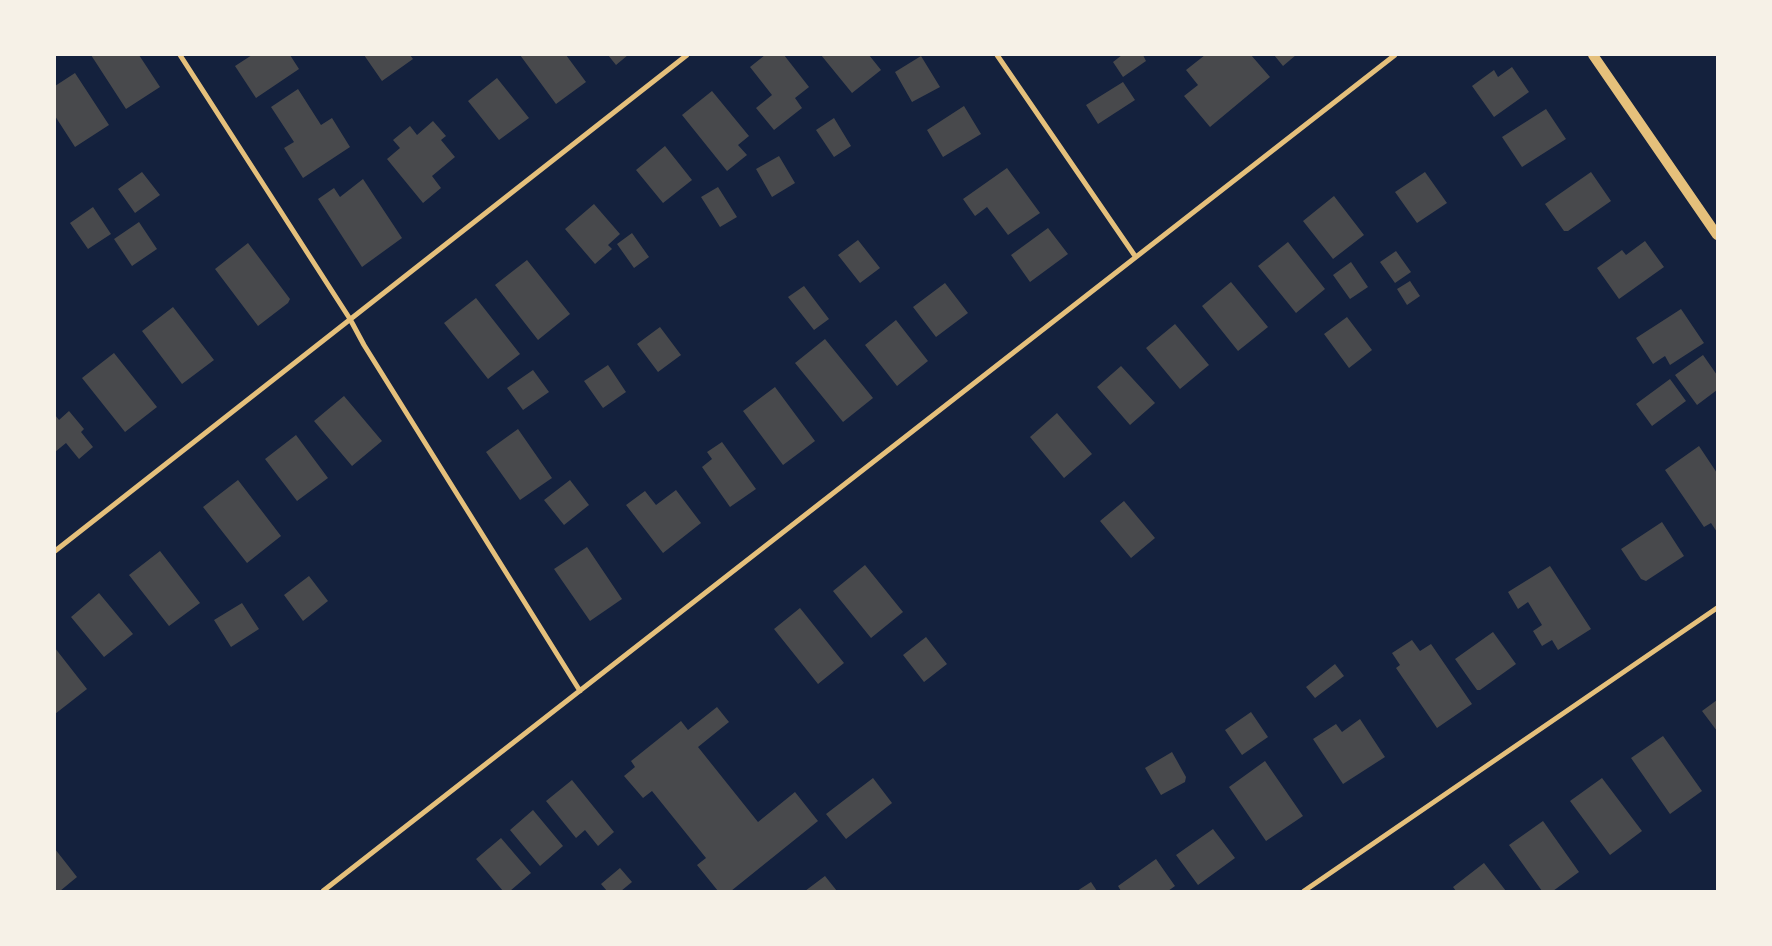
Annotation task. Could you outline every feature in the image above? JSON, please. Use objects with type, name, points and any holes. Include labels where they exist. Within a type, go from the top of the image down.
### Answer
[{"type":"main road","points":[[1593,55],[1717,235]]},
{"type":"street","points":[[180,55],[350,319],[395,395],[580,691]]},
{"type":"street","points":[[55,550],[687,55]]},
{"type":"street","points":[[997,55],[1136,256]]},
{"type":"street","points":[[323,891],[1395,55]]},
{"type":"street","points":[[1304,891],[1717,608]]},
{"type":"building","points":[[91,55],[139,55],[160,87],[126,109]]},
{"type":"building","points":[[252,55],[290,55],[299,69],[256,98],[235,66]]},
{"type":"building","points":[[364,55],[410,55],[413,59],[382,81]]},
{"type":"building","points":[[520,55],[566,55],[586,82],[556,104]]},
{"type":"building","points":[[608,55],[628,55],[616,65]]},
{"type":"building","points":[[765,55],[784,55],[809,87],[795,98],[802,108],[774,130],[756,108],[772,95],[750,67]]},
{"type":"building","points":[[821,55],[869,55],[881,70],[852,93]]},
{"type":"building","points":[[1122,55],[1143,55],[1146,61],[1123,77],[1113,62]]},
{"type":"building","points":[[1205,55],[1251,55],[1270,77],[1210,127],[1184,96],[1198,85],[1186,70]]},
{"type":"building","points":[[1274,55],[1296,55],[1283,66]]},
{"type":"building","points":[[921,56],[940,87],[912,102],[895,72]]},
{"type":"building","points":[[1512,67],[1529,92],[1494,117],[1472,86],[1494,70],[1498,77]]},
{"type":"building","points":[[75,73],[109,125],[75,147],[55,116],[55,86]]},
{"type":"building","points":[[497,78],[529,118],[499,140],[468,101]]},
{"type":"building","points":[[1123,82],[1135,100],[1098,124],[1086,105]]},
{"type":"building","points":[[298,89],[321,125],[332,118],[350,147],[303,178],[284,148],[294,142],[271,107]]},
{"type":"building","points":[[712,91],[749,136],[738,145],[747,155],[727,171],[682,115]]},
{"type":"building","points":[[964,106],[981,134],[943,157],[927,130]]},
{"type":"building","points":[[1546,109],[1566,139],[1522,167],[1502,137]]},
{"type":"building","points":[[834,118],[851,146],[834,157],[816,130]]},
{"type":"building","points":[[433,121],[446,136],[441,140],[455,157],[432,176],[441,188],[423,203],[387,159],[400,148],[393,140],[410,126],[417,135]]},
{"type":"building","points":[[665,146],[692,180],[663,203],[636,170]]},
{"type":"building","points":[[779,156],[795,183],[772,197],[756,169]]},
{"type":"building","points":[[1007,168],[1040,213],[1008,235],[987,207],[975,216],[963,199]]},
{"type":"building","points":[[142,172],[160,195],[135,213],[118,189]]},
{"type":"building","points":[[1425,172],[1447,203],[1417,223],[1395,192]]},
{"type":"building","points":[[1591,172],[1611,201],[1568,231],[1564,231],[1545,204]]},
{"type":"building","points":[[363,179],[402,238],[362,267],[318,199],[334,188],[340,197]]},
{"type":"building","points":[[718,187],[737,217],[720,227],[701,197]]},
{"type":"building","points":[[1334,196],[1364,235],[1333,259],[1303,221]]},
{"type":"building","points":[[594,204],[620,234],[608,245],[612,249],[595,264],[565,229]]},
{"type":"building","points":[[93,207],[111,234],[88,249],[70,223]]},
{"type":"building","points":[[139,222],[157,249],[132,266],[114,239]]},
{"type":"building","points":[[1048,228],[1068,254],[1030,282],[1011,255]]},
{"type":"building","points":[[632,233],[649,257],[634,268],[617,244]]},
{"type":"building","points":[[858,240],[880,268],[860,283],[838,255]]},
{"type":"building","points":[[1645,241],[1664,267],[1619,299],[1597,268],[1622,250],[1626,255]]},
{"type":"building","points":[[1288,242],[1325,289],[1296,313],[1258,266]]},
{"type":"building","points":[[248,243],[290,299],[288,303],[258,326],[215,269]]},
{"type":"building","points":[[1396,251],[1411,272],[1395,283],[1380,262]]},
{"type":"building","points":[[527,260],[570,314],[538,340],[495,285]]},
{"type":"building","points":[[1351,262],[1368,287],[1350,299],[1333,275]]},
{"type":"building","points":[[1410,281],[1420,296],[1407,305],[1397,289]]},
{"type":"building","points":[[1231,282],[1268,327],[1238,351],[1202,306]]},
{"type":"building","points":[[945,283],[968,313],[936,337],[913,307]]},
{"type":"building","points":[[804,286],[829,319],[814,330],[788,297]]},
{"type":"building","points":[[476,298],[520,354],[488,379],[444,323]]},
{"type":"building","points":[[173,307],[214,360],[182,384],[142,331]]},
{"type":"building","points":[[1681,309],[1704,343],[1670,365],[1665,356],[1653,364],[1636,338]]},
{"type":"building","points":[[1347,317],[1372,350],[1349,368],[1324,334]]},
{"type":"building","points":[[896,320],[928,361],[897,386],[865,345]]},
{"type":"building","points":[[1175,324],[1209,365],[1180,389],[1146,348]]},
{"type":"building","points":[[660,327],[681,355],[658,372],[637,344]]},
{"type":"building","points":[[825,339],[873,398],[843,422],[795,363]]},
{"type":"building","points":[[114,353],[157,407],[125,432],[82,378]]},
{"type":"building","points":[[1703,355],[1717,375],[1717,390],[1697,405],[1675,375]]},
{"type":"building","points":[[608,365],[626,392],[603,408],[584,381]]},
{"type":"building","points":[[1121,366],[1155,403],[1130,425],[1097,387]]},
{"type":"building","points":[[533,370],[549,392],[523,410],[507,388]]},
{"type":"building","points":[[1670,379],[1686,401],[1652,426],[1636,404]]},
{"type":"building","points":[[775,387],[815,441],[783,465],[743,411]]},
{"type":"building","points":[[344,396],[382,441],[352,466],[314,421]]},
{"type":"building","points":[[69,411],[84,429],[81,432],[93,447],[79,459],[66,443],[55,452],[55,415],[59,420]]},
{"type":"building","points":[[1057,413],[1092,454],[1064,478],[1030,437]]},
{"type":"building","points":[[518,429],[552,478],[520,500],[486,452]]},
{"type":"building","points":[[296,435],[328,478],[297,501],[265,459]]},
{"type":"building","points":[[722,442],[756,489],[730,507],[702,467],[712,459],[707,452]]},
{"type":"building","points":[[1699,446],[1717,473],[1717,532],[1711,523],[1704,527],[1665,470]]},
{"type":"building","points":[[238,480],[281,536],[247,563],[203,507]]},
{"type":"building","points":[[570,480],[589,505],[564,525],[544,500]]},
{"type":"building","points":[[676,490],[701,523],[663,553],[626,505],[645,491],[656,505]]},
{"type":"building","points":[[1124,501],[1155,538],[1131,558],[1100,521]]},
{"type":"building","points":[[1662,522],[1684,556],[1646,581],[1641,579],[1621,549]]},
{"type":"building","points":[[587,547],[622,599],[590,621],[554,569]]},
{"type":"building","points":[[160,551],[200,603],[169,626],[129,575]]},
{"type":"building","points":[[865,565],[903,612],[871,638],[833,591]]},
{"type":"building","points":[[1550,566],[1591,629],[1558,650],[1552,640],[1542,646],[1533,631],[1542,625],[1528,602],[1518,609],[1508,592]]},
{"type":"building","points":[[309,576],[328,601],[303,621],[284,595]]},
{"type":"building","points":[[99,593],[133,634],[104,657],[71,617]]},
{"type":"building","points":[[242,603],[259,629],[231,647],[214,620]]},
{"type":"building","points":[[800,608],[844,663],[818,684],[774,629]]},
{"type":"building","points":[[1493,632],[1516,664],[1480,690],[1477,690],[1455,659]]},
{"type":"building","points":[[926,637],[947,664],[924,682],[903,655]]},
{"type":"building","points":[[1412,640],[1420,651],[1431,644],[1472,704],[1437,728],[1396,668],[1400,665],[1392,653]]},
{"type":"building","points":[[55,648],[87,689],[55,714]]},
{"type":"building","points":[[1335,664],[1344,676],[1315,698],[1306,687]]},
{"type":"building","points":[[1717,700],[1717,731],[1702,711]]},
{"type":"building","points":[[717,707],[729,722],[698,747],[758,822],[795,792],[818,821],[731,891],[718,891],[697,865],[706,858],[652,791],[643,798],[624,776],[635,767],[631,761],[681,721],[688,730]]},
{"type":"building","points":[[1251,712],[1268,737],[1242,755],[1225,730]]},
{"type":"building","points":[[1360,719],[1385,757],[1343,784],[1313,739],[1336,724],[1342,732]]},
{"type":"building","points":[[1663,736],[1702,791],[1670,814],[1631,758]]},
{"type":"building","points":[[1172,752],[1186,777],[1185,782],[1161,795],[1145,768]]},
{"type":"building","points":[[1265,761],[1303,816],[1266,841],[1229,787]]},
{"type":"building","points":[[873,778],[892,803],[846,839],[826,814]]},
{"type":"building","points":[[1602,778],[1642,831],[1610,855],[1570,801]]},
{"type":"building","points":[[572,780],[614,832],[598,846],[585,830],[576,838],[546,801]]},
{"type":"building","points":[[533,810],[563,846],[540,866],[510,830]]},
{"type":"building","points":[[1543,821],[1579,872],[1553,891],[1542,891],[1509,845]]},
{"type":"building","points":[[1213,829],[1235,858],[1198,885],[1176,855]]},
{"type":"building","points":[[501,838],[531,873],[510,891],[503,891],[476,859]]},
{"type":"building","points":[[55,849],[77,877],[60,891],[55,891]]},
{"type":"building","points":[[1156,859],[1175,886],[1168,891],[1121,891],[1118,886]]},
{"type":"building","points":[[1484,863],[1506,891],[1456,891],[1453,887]]},
{"type":"building","points":[[620,868],[632,882],[621,891],[607,891],[601,884]]},
{"type":"building","points":[[825,876],[837,891],[805,891]]},
{"type":"building","points":[[1091,882],[1097,891],[1077,891]]}]
